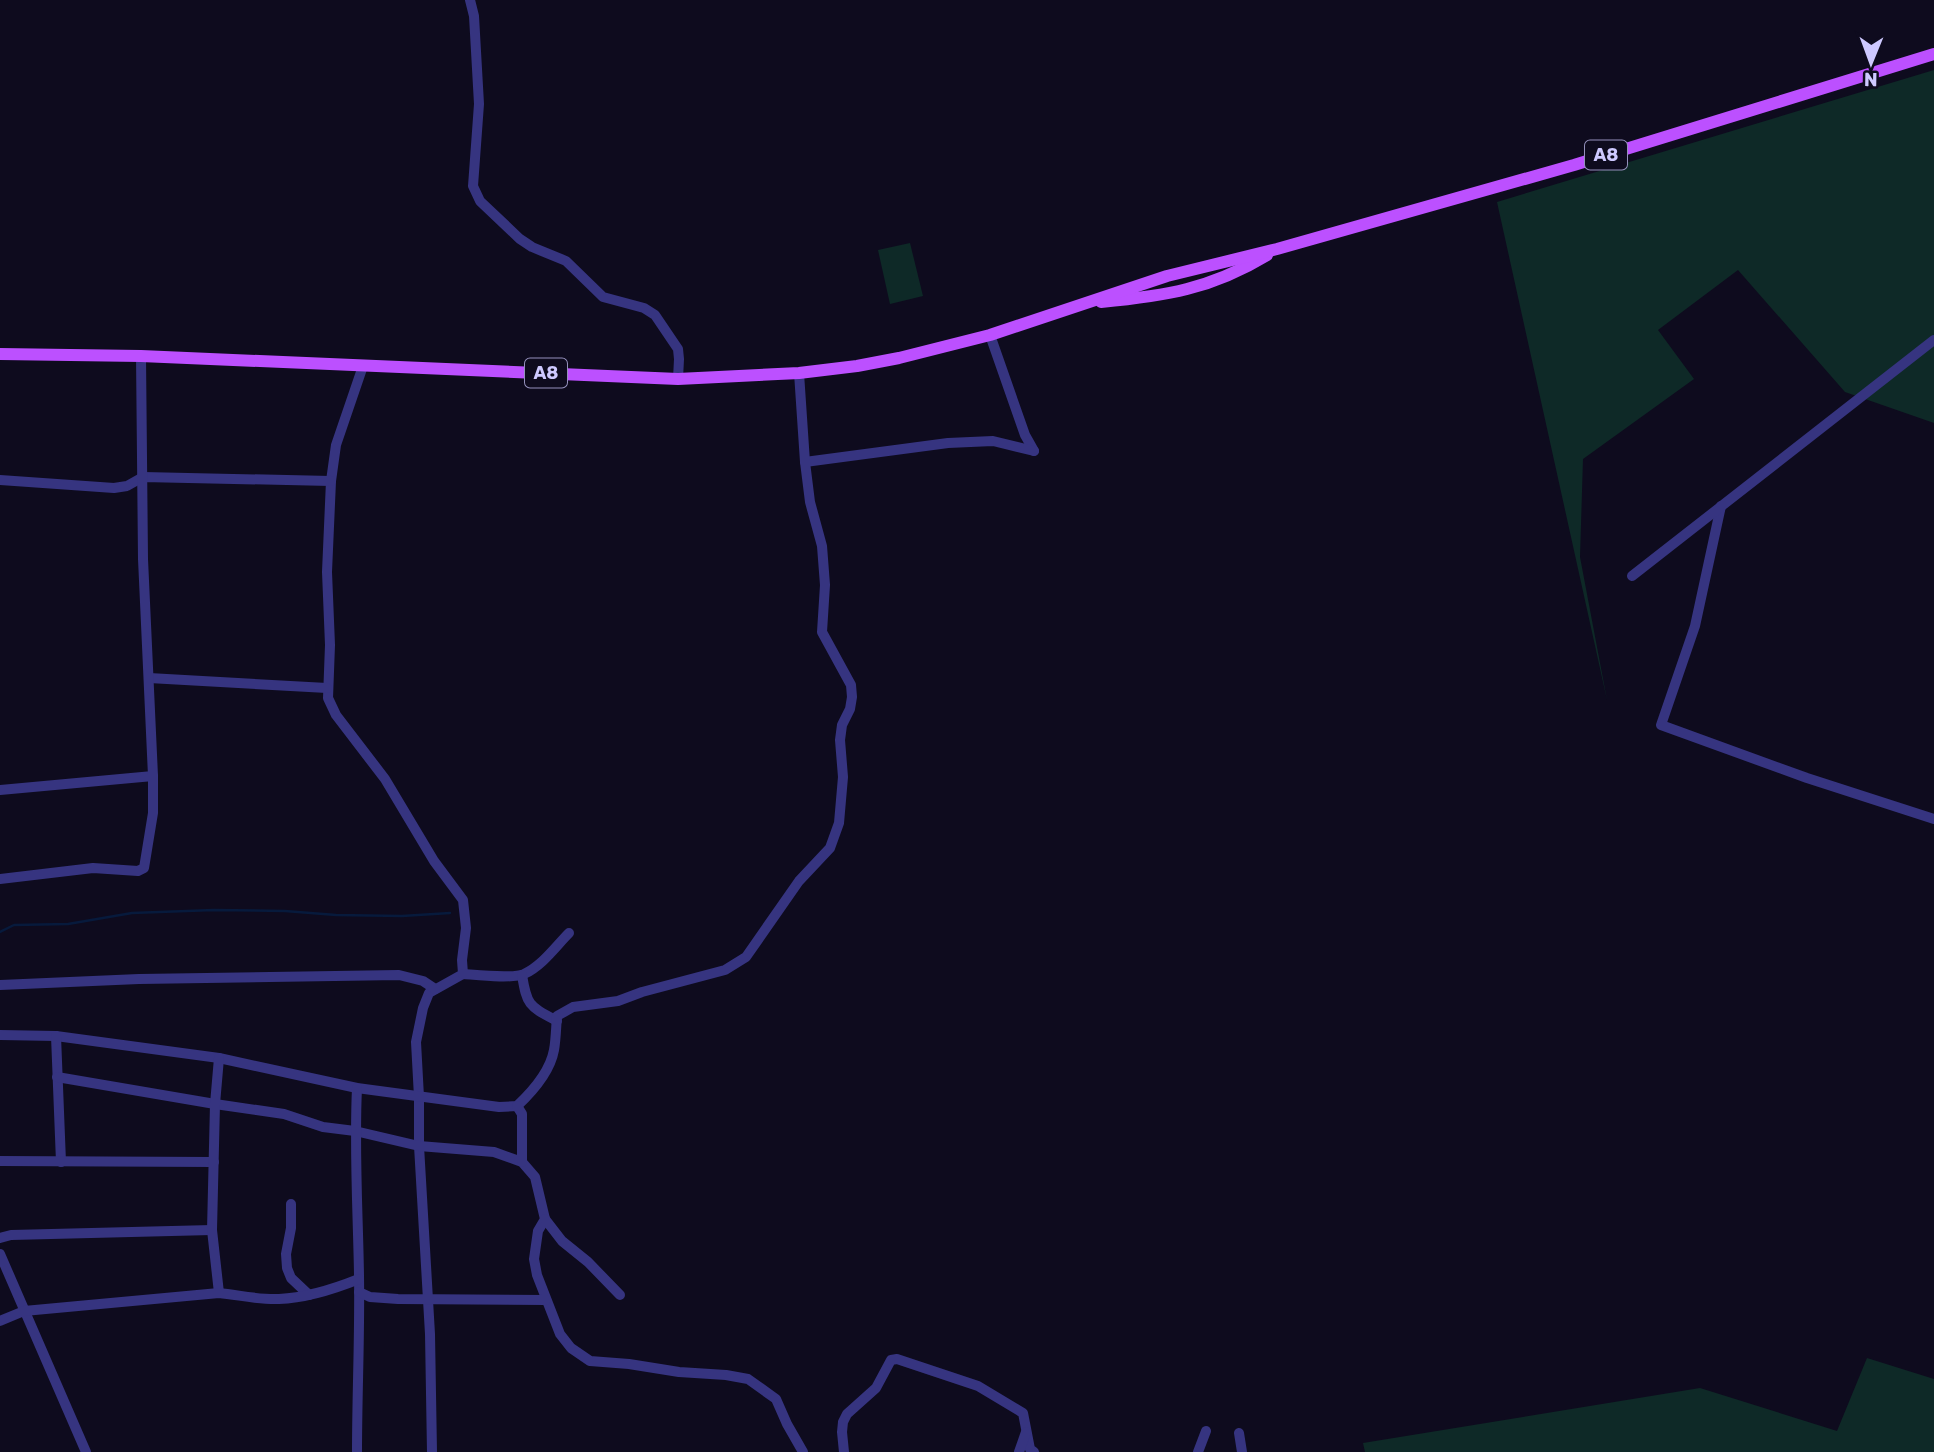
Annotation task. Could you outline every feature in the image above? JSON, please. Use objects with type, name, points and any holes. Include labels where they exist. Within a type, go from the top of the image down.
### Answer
[{"type":"main road","name":"A8","points":[[0,354],[141,356],[678,379],[799,373],[878,362],[990,335],[1167,276],[1277,249],[1574,165],[1934,54]]},
{"type":"main road","name":"A8","points":[[1084,303],[1149,298],[1186,291],[1226,277],[1277,249]]},
{"type":"street","points":[[470,0],[474,16],[479,104],[473,186],[475,194],[520,239],[566,261],[603,297],[650,310],[678,349],[678,379]]},
{"type":"street","points":[[805,462],[948,443],[993,441],[1034,451],[1025,435],[990,335]]},
{"type":"street","points":[[1632,576],[1934,340]]},
{"type":"street","points":[[0,879],[93,869],[144,868],[153,813],[153,776],[144,559],[141,356]]},
{"type":"street","points":[[363,366],[337,445],[331,481],[327,572],[330,645],[328,698],[335,715],[386,779],[434,861],[463,900],[466,928],[463,974]]},
{"type":"street","points":[[0,1035],[56,1036],[219,1058],[357,1088],[499,1107],[517,1106],[531,1093],[554,1052],[557,1016],[573,1007],[618,1001],[726,970],[746,957],[799,881],[830,848],[839,823],[843,777],[840,740],[842,725],[850,709],[852,697],[850,685],[822,632],[825,585],[822,546],[810,502],[799,373]]},
{"type":"street","points":[[0,480],[114,488],[127,486],[142,477],[331,481]]},
{"type":"street","points":[[1721,506],[1695,625],[1661,725],[1807,778],[1934,819]]},
{"type":"street","points":[[149,678],[327,688]]},
{"type":"street","points":[[0,790],[153,776]]},
{"type":"street","points":[[432,1452],[416,1042],[423,1008],[429,993],[463,974],[523,975],[539,964],[569,933]]},
{"type":"street","points":[[0,985],[153,979],[399,975],[423,981],[435,989]]},
{"type":"street","points":[[523,975],[526,998],[534,1009],[557,1021]]},
{"type":"street","points":[[56,1036],[61,1162]]},
{"type":"street","points":[[219,1058],[215,1104],[212,1230],[219,1293]]},
{"type":"street","points":[[57,1077],[284,1114],[323,1128],[355,1130],[419,1146],[494,1152],[522,1162],[535,1177],[545,1219],[562,1241],[588,1262],[620,1295]]},
{"type":"street","points":[[357,1088],[357,1452]]},
{"type":"street","points":[[517,1106],[522,1114],[522,1162]]},
{"type":"street","points":[[0,1161],[214,1162]]},
{"type":"street","points":[[291,1204],[287,1268],[291,1278],[309,1295]]},
{"type":"street","points":[[545,1219],[538,1231],[534,1259],[537,1275],[560,1334],[571,1348],[590,1361],[679,1372],[726,1374],[748,1379],[776,1399],[803,1452]]},
{"type":"street","points":[[0,1238],[11,1235],[212,1230]]},
{"type":"street","points":[[0,1254],[86,1452]]},
{"type":"street","points":[[0,1321],[24,1311],[219,1293],[279,1299],[309,1295],[359,1279]]},
{"type":"street","points":[[359,1292],[370,1297],[546,1300]]},
{"type":"street","points":[[844,1452],[842,1422],[847,1414],[876,1388],[891,1360],[897,1359],[978,1386],[1023,1413],[1030,1449],[1034,1452]]},
{"type":"street","points":[[1198,1452],[1206,1431]]},
{"type":"street","points":[[1018,1452],[1026,1432]]},
{"type":"street","points":[[1239,1433],[1242,1452]]},
{"type":"green space","points":[[1934,70],[1934,423],[1845,392],[1738,270],[1658,330],[1694,379],[1583,459],[1580,557],[1607,700],[1497,202]]},
{"type":"green space","points":[[910,243],[923,296],[890,304],[878,250]]},
{"type":"green space","points":[[1867,1358],[1934,1379],[1934,1452],[1365,1452],[1363,1443],[1700,1388],[1837,1431]]},
{"type":"waterway","points":[[0,932],[14,925],[68,924],[132,913],[214,910],[402,916],[450,913]]}]
